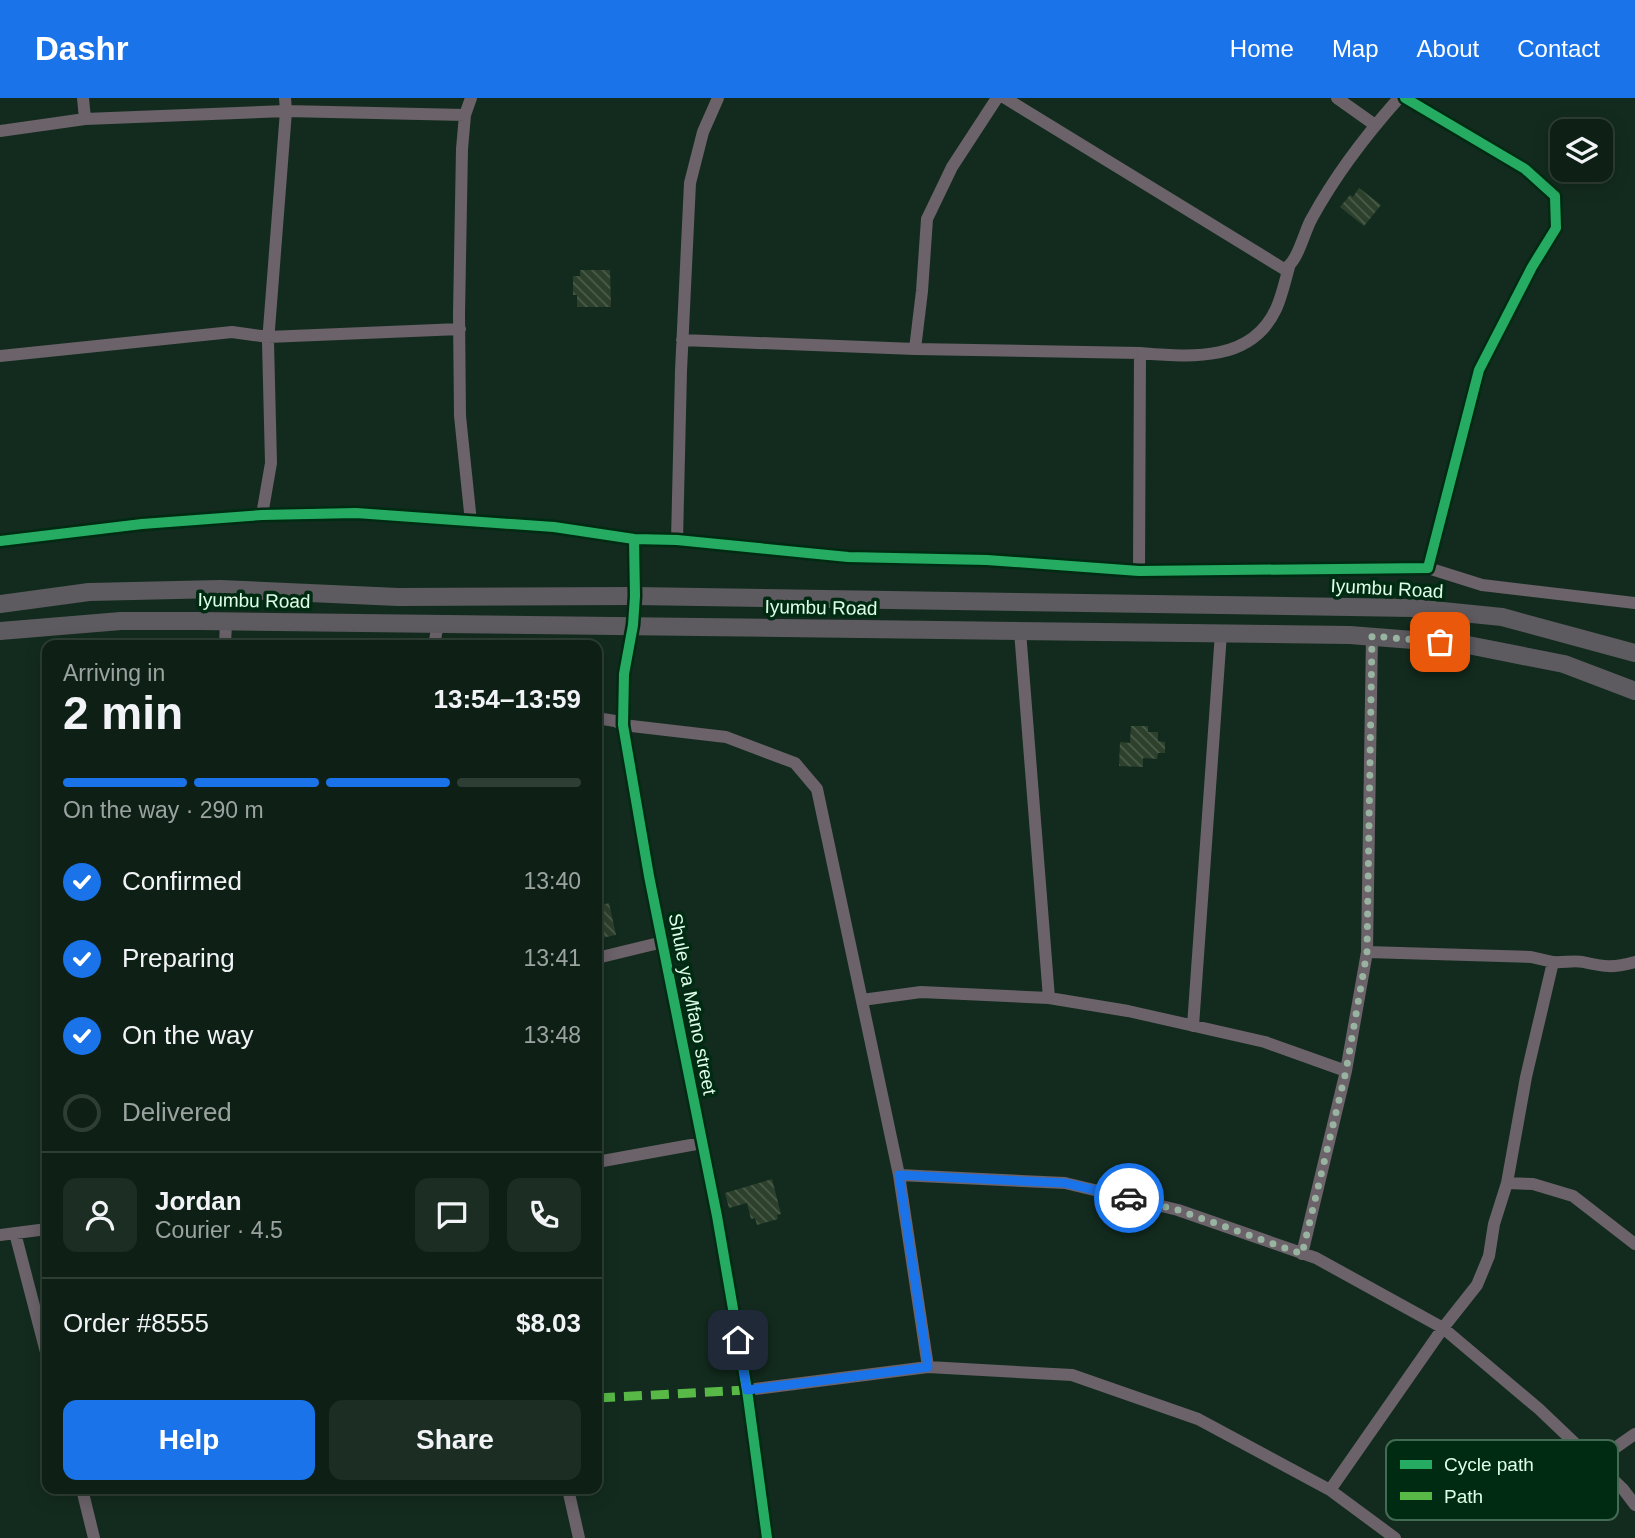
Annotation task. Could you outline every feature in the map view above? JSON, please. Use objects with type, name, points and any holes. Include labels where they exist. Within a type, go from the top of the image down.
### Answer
[{"type":"main road","name":"Iyumbu Road","points":[[0,604],[89,592],[220,589],[398,597],[635,596],[1413,608],[1502,617],[1635,653]]},
{"type":"main road","name":"Iyumbu Road","points":[[0,631],[121,621],[226,621],[1372,636],[1463,643],[1564,664],[1635,691]]},
{"type":"street","points":[[83,98],[85,119]]},
{"type":"street","points":[[471,98],[465,115],[462,149],[460,330],[460,416],[471,522]]},
{"type":"street","points":[[677,540],[682,340],[690,183],[702,132],[718,98]]},
{"type":"street","points":[[915,349],[927,219],[952,167],[996,98]]},
{"type":"street","points":[[1005,98],[1281,269],[1289,267]]},
{"type":"street","points":[[1337,98],[1375,125]]},
{"type":"street","points":[[682,340],[915,349],[1140,353],[1193,357],[1241,346],[1256,337],[1268,323],[1311,219],[1366,135],[1402,98],[1525,169],[1555,196],[1556,228],[1532,267],[1479,370],[1428,568]]},
{"type":"street","points":[[262,515],[271,463],[268,337],[286,105]]},
{"type":"street","points":[[0,131],[85,119],[286,105],[465,115]]},
{"type":"street","points":[[0,356],[232,332],[268,337],[460,330]]},
{"type":"street","points":[[1139,571],[1140,353]]},
{"type":"street","points":[[0,541],[142,524],[262,515],[356,513],[554,527],[634,539],[677,540],[848,557],[987,560],[1139,571],[1428,568],[1482,584],[1635,603]]},
{"type":"street","name":"Shule ya Mfano street","points":[[634,539],[635,596],[624,674],[623,725],[747,1390],[767,1538]]},
{"type":"street","points":[[225,640],[226,621]]},
{"type":"street","points":[[435,640],[438,623]]},
{"type":"street","points":[[1020,631],[1049,998]]},
{"type":"street","points":[[1193,1027],[1221,633]]},
{"type":"street","points":[[1302,1254],[1346,1071],[1367,952],[1372,636]]},
{"type":"street","points":[[602,719],[623,725],[726,737],[795,763],[817,789],[899,1175],[928,1367]]},
{"type":"street","points":[[602,957],[663,942]]},
{"type":"street","points":[[1367,952],[1531,957],[1614,968],[1635,962]]},
{"type":"street","points":[[1330,1490],[1443,1328],[1477,1285],[1489,1256],[1494,1224],[1507,1183],[1526,1077],[1553,962]]},
{"type":"street","points":[[862,1000],[920,992],[1049,998],[1128,1011],[1265,1042],[1346,1071]]},
{"type":"street","points":[[602,1161],[702,1143]]},
{"type":"street","points":[[899,1175],[1065,1183],[1178,1210],[1316,1258],[1443,1328],[1572,1440]]},
{"type":"street","points":[[1507,1183],[1533,1184],[1573,1196],[1635,1244]]},
{"type":"street","points":[[0,1235],[42,1230]]},
{"type":"street","points":[[15,1233],[42,1337]]},
{"type":"street","points":[[747,1390],[928,1367],[1072,1375],[1198,1419],[1330,1490],[1395,1538]]},
{"type":"street","points":[[1618,1446],[1635,1434]]},
{"type":"street","points":[[1618,1484],[1635,1505]]},
{"type":"street","points":[[83,1494],[94,1538]]},
{"type":"street","points":[[569,1494],[579,1538]]},
{"type":"building","points":[[1359,188],[1381,205],[1364,226],[1340,207],[1350,195],[1353,197]]},
{"type":"building","points":[[580,270],[610,270],[611,307],[577,307],[577,295],[573,295],[573,276],[580,276]]},
{"type":"building","points":[[1131,726],[1148,726],[1148,732],[1158,732],[1158,741],[1165,742],[1165,753],[1158,753],[1157,759],[1143,758],[1143,767],[1119,766],[1120,742],[1130,743]]},
{"type":"building","points":[[609,903],[616,935],[602,938],[602,905]]},
{"type":"building","points":[[772,1179],[781,1214],[777,1215],[778,1219],[757,1225],[755,1218],[751,1219],[747,1203],[729,1208],[725,1193]]},
{"type":"marked path","points":[[602,1398],[747,1390]]},
{"type":"cycle path","points":[[0,541],[142,524],[262,515],[356,513],[554,527],[634,539],[677,540],[848,557],[987,560],[1139,571],[1428,568],[1479,370],[1532,267],[1556,228],[1555,196],[1525,169],[1405,98]]},
{"type":"cycle path","points":[[634,539],[635,596],[624,674],[623,725],[649,876],[717,1216],[747,1390],[767,1538]]},
{"type":"way so far","points":[[1129,1198],[1178,1210],[1302,1254],[1346,1071],[1367,952],[1372,636],[1440,642]]},
{"type":"route","points":[[738,1340],[747,1390],[928,1367],[899,1175],[1065,1183],[1129,1198]]}]
